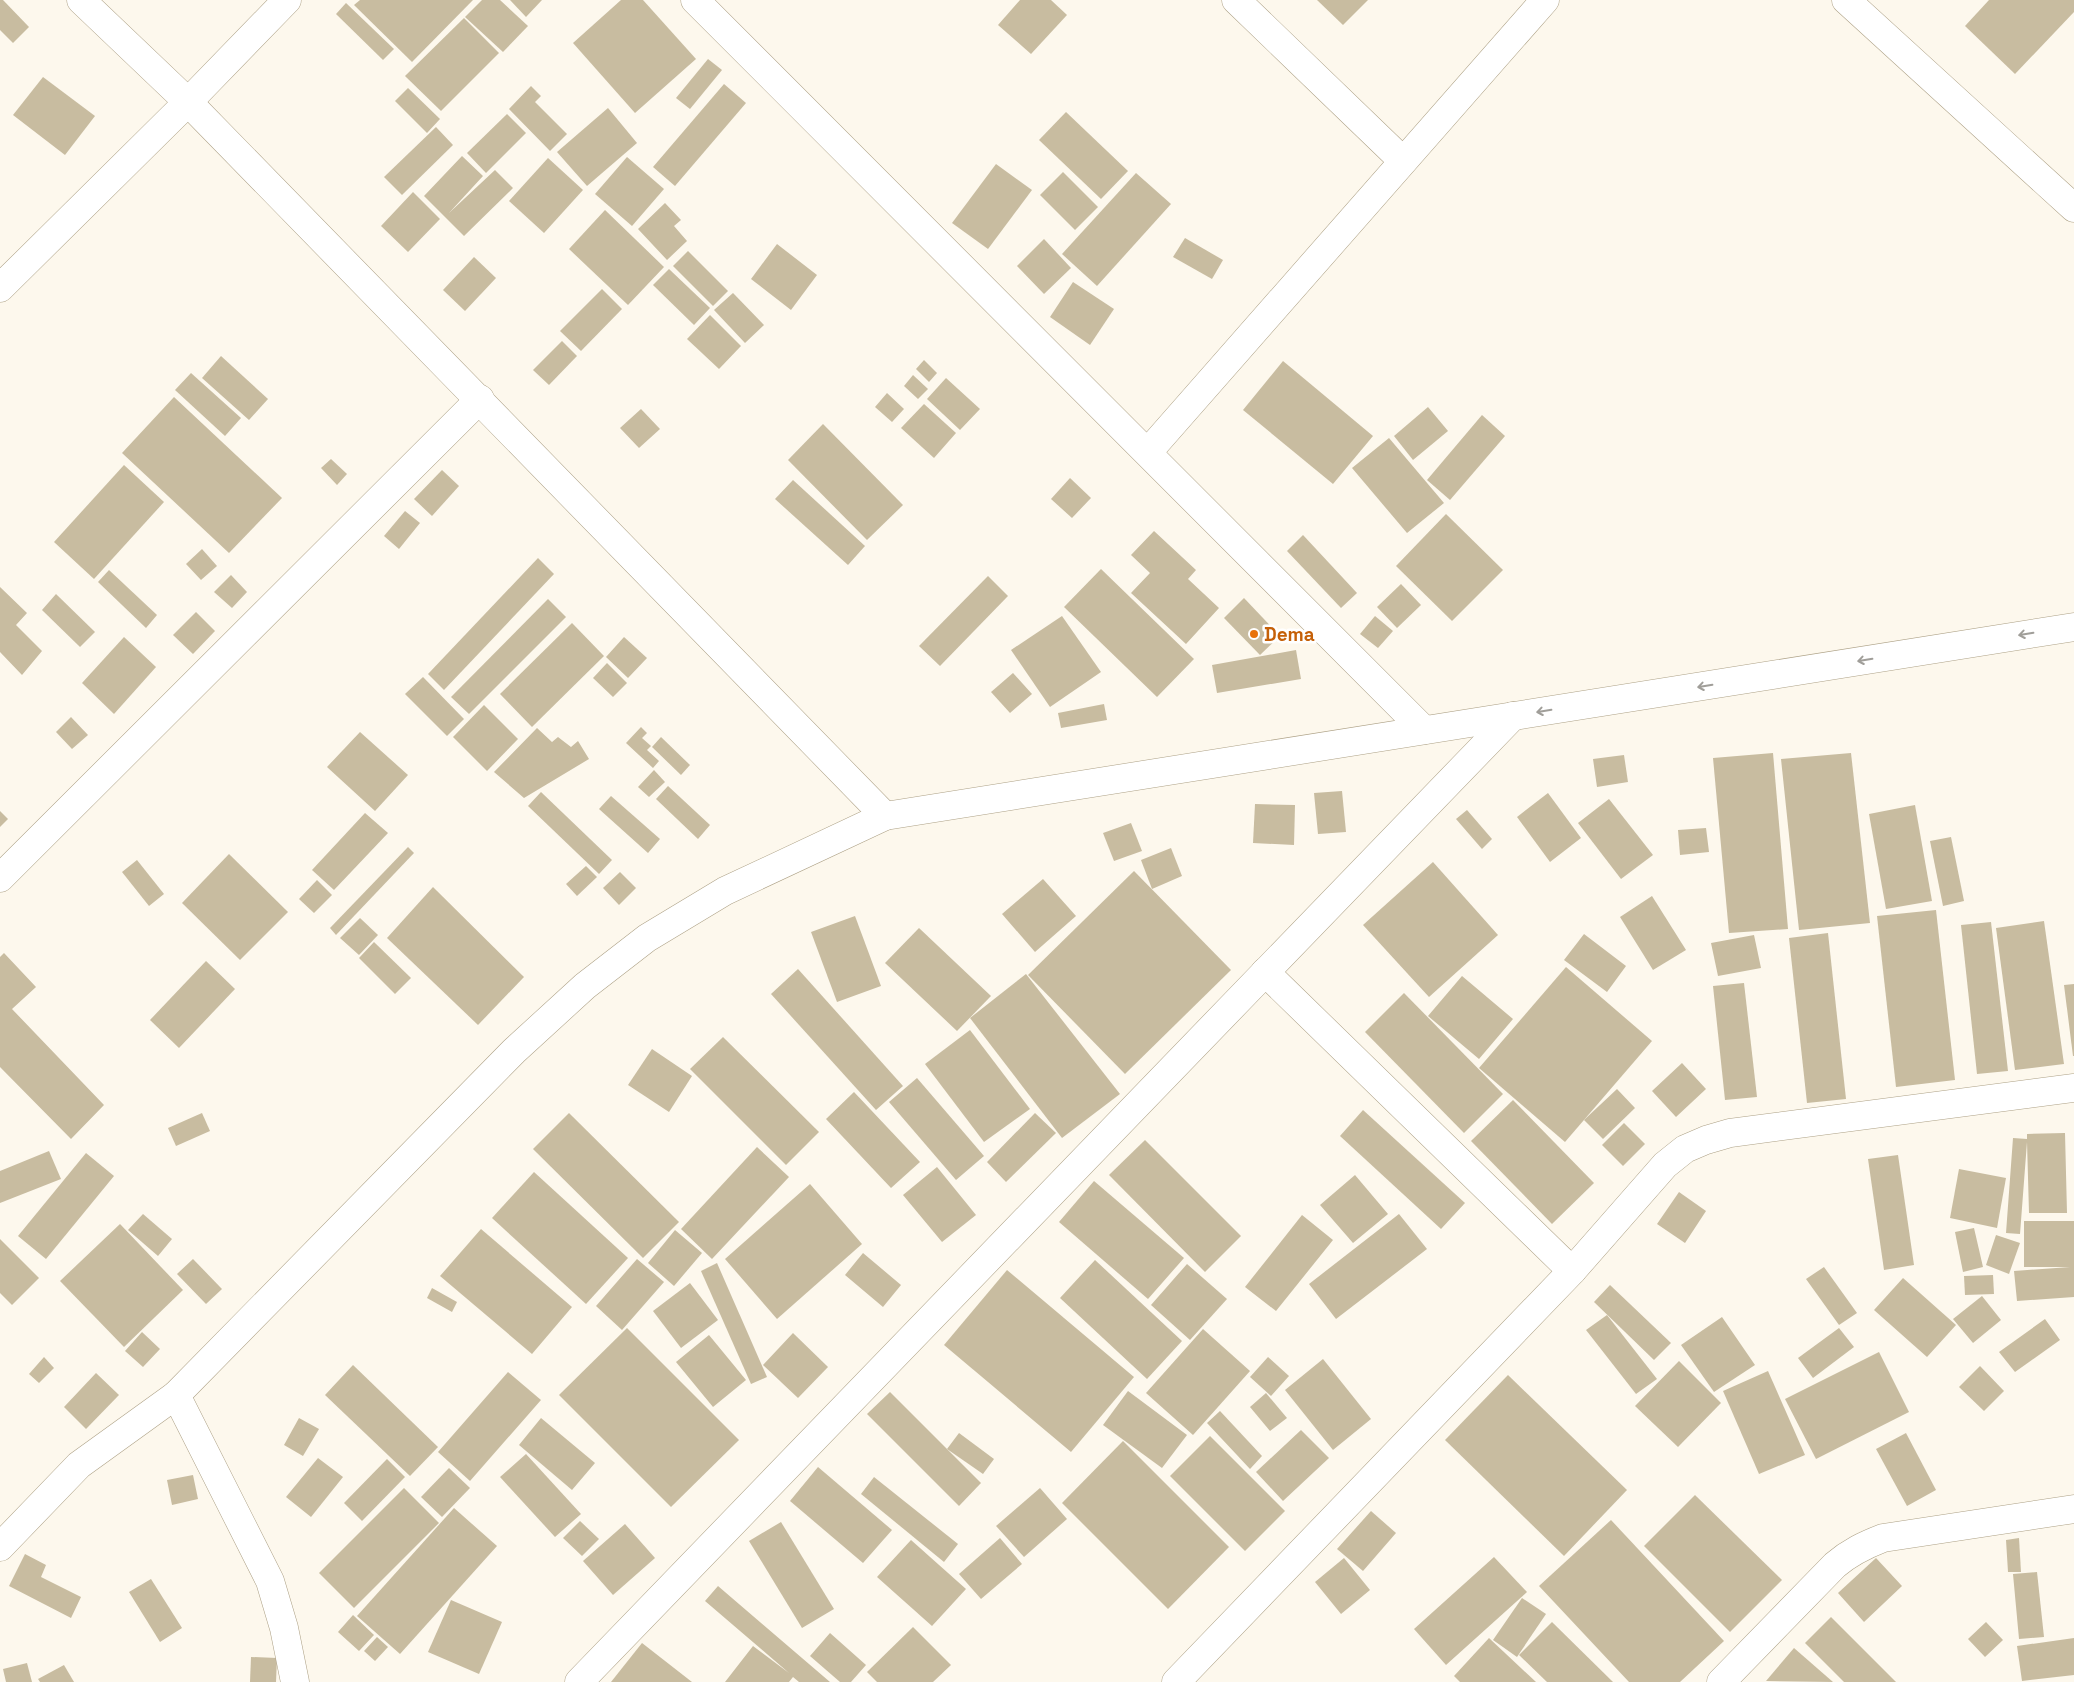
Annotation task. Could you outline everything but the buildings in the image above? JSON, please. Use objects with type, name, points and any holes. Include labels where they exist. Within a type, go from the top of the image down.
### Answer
[{"type":"street","points":[[81,0],[188,102],[885,816]]},
{"type":"street","points":[[0,288],[188,102],[287,0]]},
{"type":"street","points":[[695,0],[1424,730]]},
{"type":"street","points":[[1236,0],[1403,162]]},
{"type":"street","points":[[1148,452],[1545,0]]},
{"type":"street","points":[[1846,0],[2074,208]]},
{"type":"street","points":[[0,878],[480,399]]},
{"type":"street","points":[[2,1540],[79,1465],[176,1395],[514,1051],[585,986],[647,938],[725,891],[885,816],[2074,626]]},
{"type":"street","points":[[579,1682],[1513,716]]},
{"type":"street","points":[[1265,972],[1572,1270]]},
{"type":"street","points":[[1176,1682],[1572,1270],[1665,1165],[1685,1149],[1730,1133],[2074,1088]]},
{"type":"street","points":[[176,1395],[270,1581],[284,1628],[295,1682]]},
{"type":"street","points":[[1721,1682],[1848,1553],[1883,1538],[2074,1509]]},
{"type":"place","name":"Dema","points":[[1254,634]]}]
